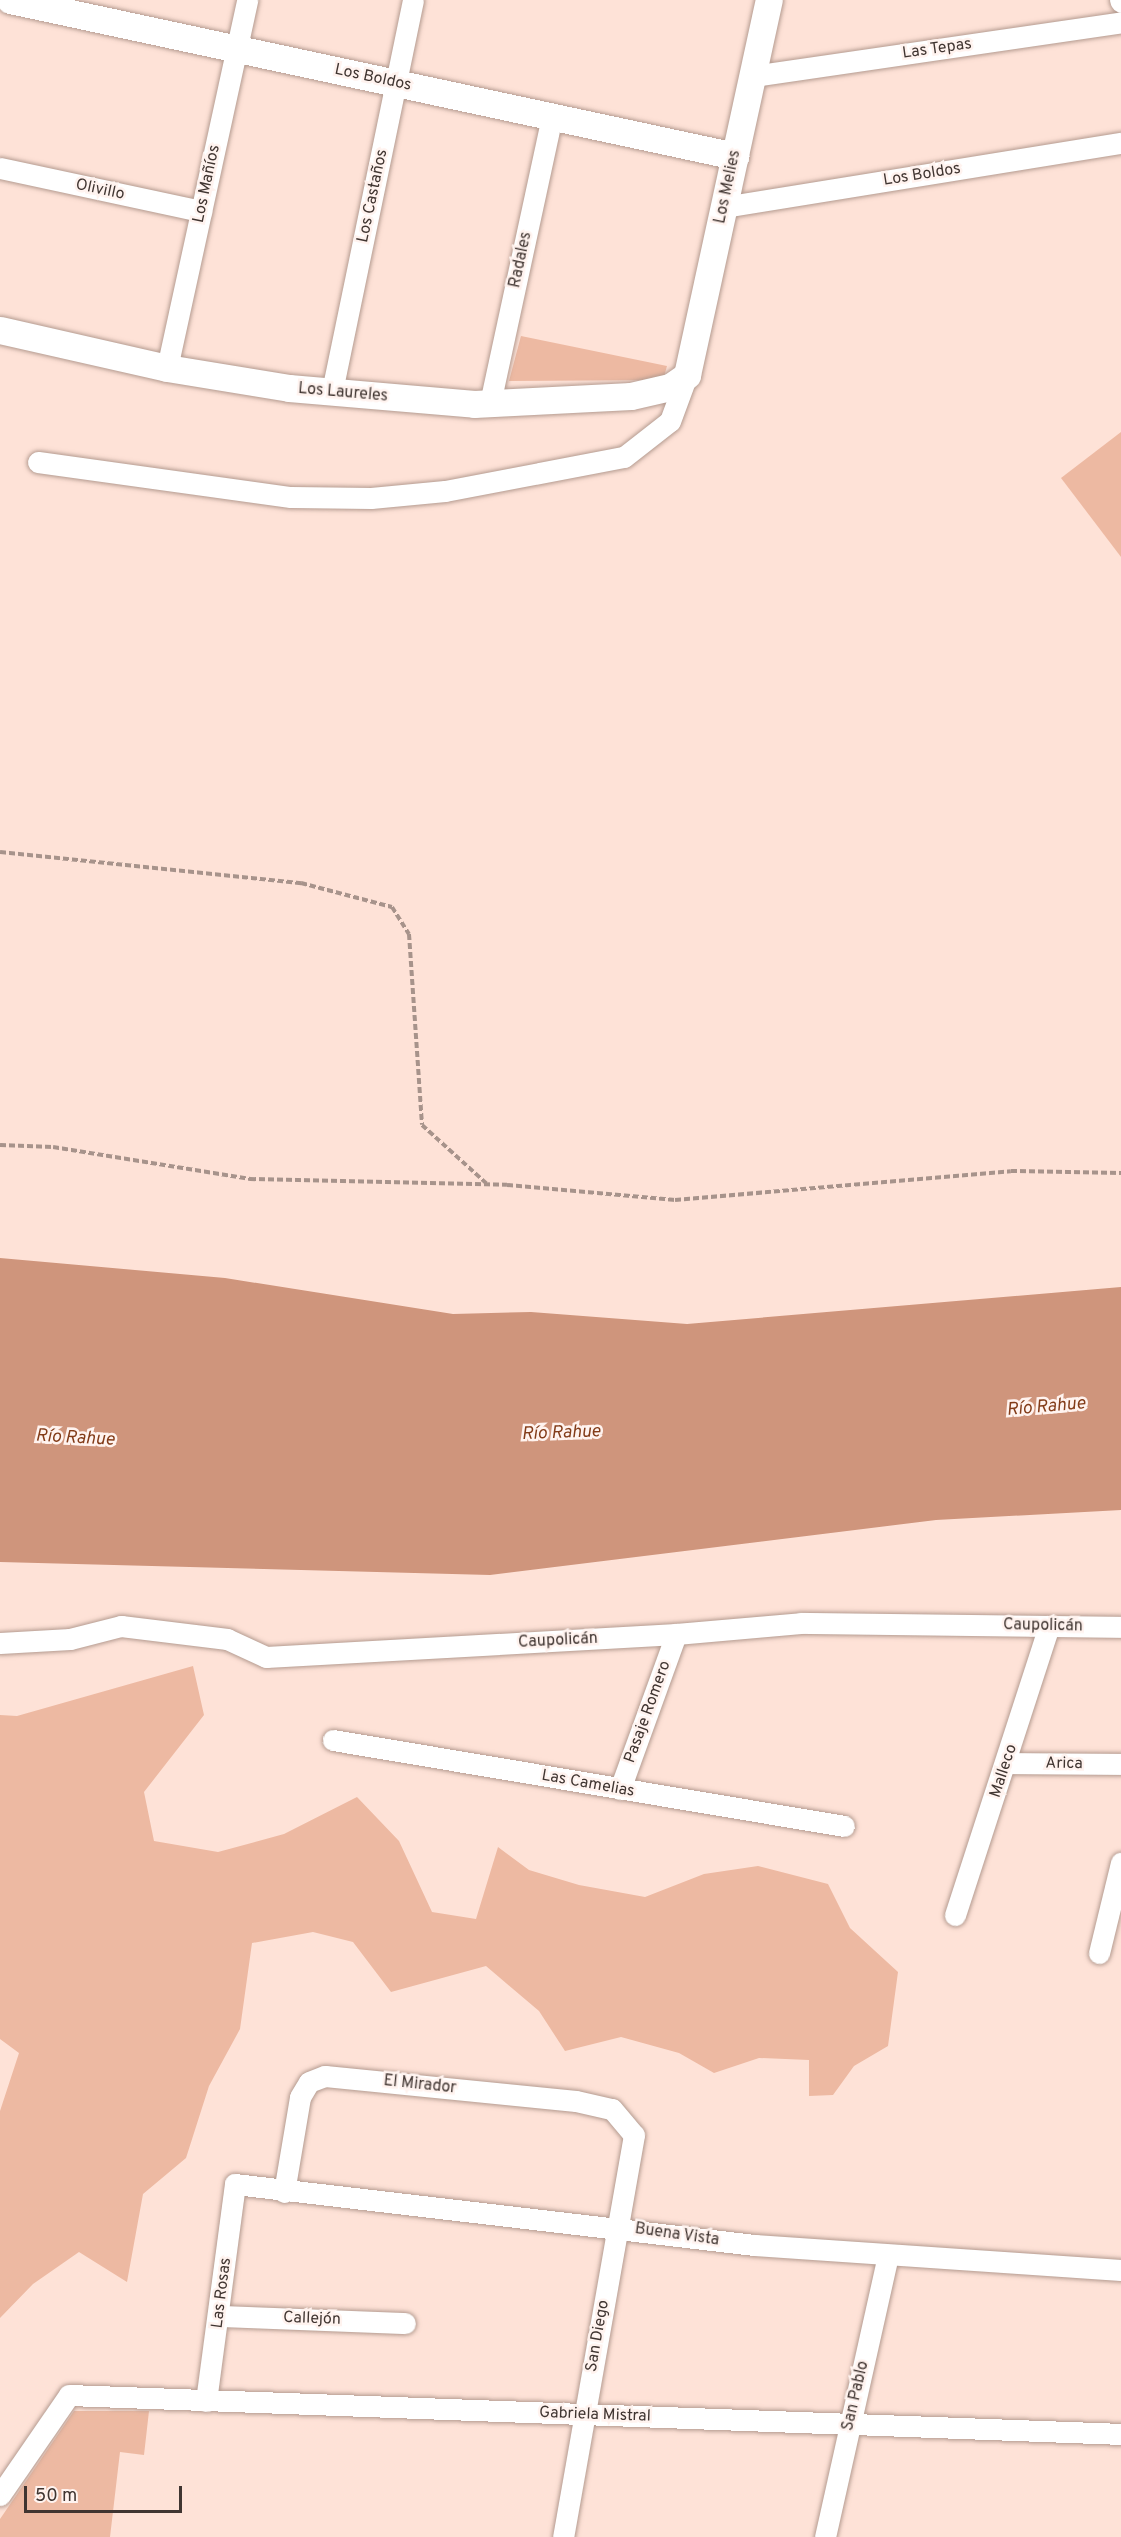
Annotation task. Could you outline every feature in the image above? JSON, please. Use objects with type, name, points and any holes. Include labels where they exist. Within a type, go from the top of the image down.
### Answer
[{"type":"street","name":"Los Boldos","points":[[10,0],[86,8],[236,49],[735,156]]},
{"type":"street","name":"Los Mañíos","points":[[167,368],[247,0]]},
{"type":"street","name":"Los Castaños","points":[[333,392],[413,0]]},
{"type":"street","name":"Los Melies","points":[[687,375],[770,0]]},
{"type":"street","name":"Las Tepas","points":[[753,76],[1121,22]]},
{"type":"street","name":"Radales","points":[[490,403],[552,117]]},
{"type":"street","name":"Los Boldos","points":[[724,207],[1121,143]]},
{"type":"street","name":"Olivillo","points":[[0,168],[201,211]]},
{"type":"street","name":"Los Laureles","points":[[0,330],[167,368],[333,392],[490,403],[631,396],[670,387],[687,375]]},
{"type":"street","points":[[38,462],[291,497],[371,498],[445,491],[624,457],[670,421],[687,375]]},
{"type":"street","name":"Caupolicán","points":[[0,1642],[70,1639],[121,1626],[226,1639],[266,1657],[676,1634],[801,1623],[1121,1627]]},
{"type":"street","name":"Malleco","points":[[956,1915],[1007,1763],[1049,1626]]},
{"type":"street","name":"Pasaje Romero","points":[[620,1789],[676,1634]]},
{"type":"street","name":"Las Camelias","points":[[333,1740],[844,1826]]},
{"type":"street","name":"Arica","points":[[1007,1763],[1121,1764]]},
{"type":"street","points":[[1099,1953],[1121,1863]]},
{"type":"street","name":"El Mirador","points":[[284,2192],[300,2097],[309,2082],[325,2076],[576,2101],[612,2109],[634,2135]]},
{"type":"street","name":"San Diego","points":[[562,2537],[634,2135]]},
{"type":"street","name":"Buena Vista","points":[[235,2184],[284,2192],[618,2226],[754,2245],[1121,2270]]},
{"type":"street","name":"Las Rosas","points":[[206,2401],[235,2184]]},
{"type":"street","name":"San Pablo","points":[[825,2537],[888,2255]]},
{"type":"street","name":"Callejón","points":[[219,2316],[405,2322]]},
{"type":"street","name":"Gabriela Mistral","points":[[0,2495],[69,2395],[850,2426],[1121,2434]]},
{"type":"path","points":[[0,852],[301,883],[392,906],[409,934],[422,1125],[488,1185]]},
{"type":"path","points":[[0,1145],[53,1147],[250,1179],[488,1185],[675,1200],[1011,1171],[1121,1173]]},
{"type":"shaded area","points":[[521,336],[667,366],[663,380],[509,381]]},
{"type":"shaded area","points":[[1121,432],[1121,557],[1061,478]]},
{"type":"shaded area","points":[[193,1666],[204,1715],[144,1792],[154,1841],[218,1852],[284,1834],[357,1797],[399,1841],[432,1912],[476,1919],[498,1847],[529,1870],[579,1885],[645,1897],[704,1874],[758,1866],[828,1884],[850,1928],[898,1972],[888,2046],[854,2066],[833,2095],[809,2096],[809,2060],[759,2058],[714,2073],[679,2053],[621,2037],[565,2051],[539,2011],[486,1966],[391,1992],[353,1942],[313,1932],[252,1943],[240,2029],[209,2086],[186,2158],[143,2194],[127,2282],[79,2252],[33,2284],[0,2318],[0,2111],[19,2053],[0,2039],[0,1715],[17,1716]]},
{"type":"shaded area","points":[[74,2411],[149,2411],[144,2455],[120,2452],[110,2537],[0,2537],[0,2519]]},
{"type":"water","name":"Río Rahue","points":[[0,1258],[225,1278],[453,1314],[531,1312],[687,1324],[1121,1287],[1121,1510],[936,1520],[490,1575],[0,1562]]}]
